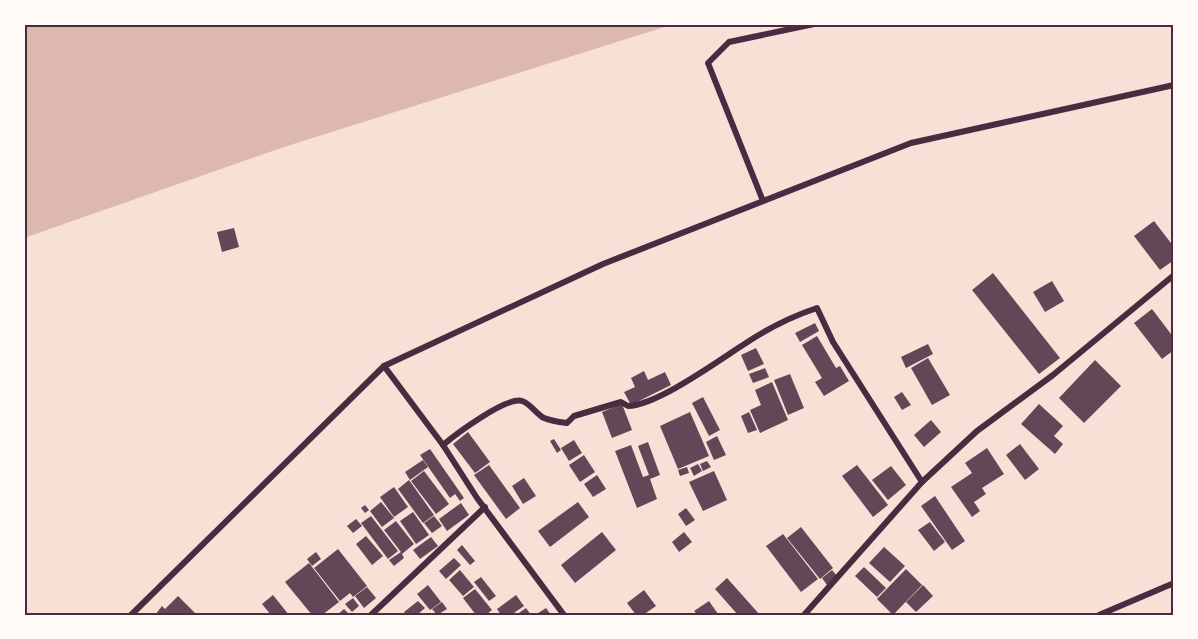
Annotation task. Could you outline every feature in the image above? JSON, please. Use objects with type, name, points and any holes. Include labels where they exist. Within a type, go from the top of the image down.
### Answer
[{"type":"street","points":[[763,201],[708,63],[729,42],[814,24]]},
{"type":"street","points":[[131,615],[384,366],[603,264],[911,143],[1174,85]]},
{"type":"street","points":[[804,615],[922,482],[977,432],[1053,375],[1174,276]]},
{"type":"street","points":[[443,445],[501,405],[516,400],[525,402],[543,417],[567,423],[574,416],[621,402],[628,406],[639,404],[672,390],[749,340],[803,312],[817,308],[833,342],[922,482]]},
{"type":"street","points":[[384,366],[564,615]]},
{"type":"street","points":[[371,615],[485,507]]},
{"type":"street","points":[[1099,615],[1174,583]]},
{"type":"shaded area","points":[[24,24],[674,24],[284,147],[24,238]]},
{"type":"building","points":[[1154,221],[1174,247],[1174,260],[1160,270],[1134,236]]},
{"type":"building","points":[[234,228],[239,247],[222,252],[217,232]]},
{"type":"building","points":[[993,273],[1060,358],[1039,374],[972,290]]},
{"type":"building","points":[[1052,281],[1064,301],[1045,312],[1033,292]]},
{"type":"building","points":[[1152,309],[1174,338],[1174,350],[1162,359],[1134,323]]},
{"type":"building","points":[[815,323],[819,331],[800,342],[795,333]]},
{"type":"building","points":[[817,336],[836,368],[840,366],[849,381],[824,396],[815,382],[822,378],[802,345]]},
{"type":"building","points":[[928,344],[933,354],[906,368],[901,357]]},
{"type":"building","points":[[756,348],[764,364],[748,371],[741,355]]},
{"type":"building","points":[[928,358],[950,395],[932,405],[911,368]]},
{"type":"building","points":[[1095,360],[1121,386],[1084,423],[1059,398]]},
{"type":"building","points":[[765,368],[769,377],[753,383],[749,374]]},
{"type":"building","points":[[644,371],[648,380],[665,372],[671,385],[631,405],[624,392],[635,387],[631,378]]},
{"type":"building","points":[[790,374],[804,408],[788,415],[774,380]]},
{"type":"building","points":[[772,382],[788,420],[760,433],[750,410],[761,405],[755,390]]},
{"type":"building","points":[[902,392],[911,405],[902,410],[894,397]]},
{"type":"building","points":[[703,397],[720,430],[709,436],[692,403]]},
{"type":"building","points":[[622,404],[632,430],[612,438],[602,412]]},
{"type":"building","points":[[1039,404],[1063,426],[1054,436],[1063,444],[1055,454],[1021,424]]},
{"type":"building","points":[[690,412],[709,456],[678,469],[660,426]]},
{"type":"building","points":[[749,412],[757,430],[748,433],[741,416]]},
{"type":"building","points":[[931,420],[941,432],[924,447],[914,435]]},
{"type":"building","points":[[468,432],[490,462],[475,473],[453,444]]},
{"type":"building","points":[[717,436],[726,455],[714,460],[706,442]]},
{"type":"building","points":[[554,439],[561,450],[557,453],[550,441]]},
{"type":"building","points":[[574,440],[582,453],[569,461],[561,448]]},
{"type":"building","points":[[648,442],[660,475],[650,479],[657,499],[637,508],[615,451],[631,445],[643,477],[649,475],[638,446]]},
{"type":"building","points":[[1020,444],[1039,469],[1025,480],[1006,455]]},
{"type":"building","points":[[987,448],[1004,474],[982,488],[986,494],[974,502],[980,511],[972,517],[951,487],[972,473],[965,463]]},
{"type":"building","points":[[430,449],[464,498],[460,501],[455,494],[450,498],[420,455]]},
{"type":"building","points":[[584,455],[595,472],[580,482],[569,465]]},
{"type":"building","points":[[423,460],[428,467],[410,480],[405,472]]},
{"type":"building","points":[[707,461],[711,467],[703,471],[700,464]]},
{"type":"building","points":[[698,464],[702,471],[694,476],[690,468]]},
{"type":"building","points":[[489,465],[520,508],[506,519],[474,475]]},
{"type":"building","points":[[857,465],[888,505],[873,517],[842,476]]},
{"type":"building","points":[[891,466],[906,485],[888,500],[872,480]]},
{"type":"building","points":[[687,467],[689,473],[680,476],[678,470]]},
{"type":"building","points":[[424,471],[449,504],[436,514],[411,481]]},
{"type":"building","points":[[714,471],[727,500],[703,511],[689,482]]},
{"type":"building","points":[[597,475],[606,489],[593,497],[584,484]]},
{"type":"building","points":[[524,478],[536,496],[523,504],[512,486]]},
{"type":"building","points":[[409,480],[434,515],[423,523],[398,489]]},
{"type":"building","points":[[394,487],[408,507],[394,517],[380,497]]},
{"type":"building","points":[[935,496],[965,541],[952,550],[921,506]]},
{"type":"building","points":[[381,502],[394,518],[382,527],[370,511]]},
{"type":"building","points":[[578,502],[589,517],[550,547],[538,531]]},
{"type":"building","points":[[461,503],[469,515],[447,531],[439,519]]},
{"type":"building","points":[[365,505],[369,510],[365,513],[361,508]]},
{"type":"building","points":[[686,508],[695,520],[686,526],[678,514]]},
{"type":"building","points":[[413,512],[429,535],[416,544],[400,521]]},
{"type":"building","points":[[371,516],[398,551],[388,559],[361,523]]},
{"type":"building","points":[[434,516],[442,526],[432,533],[424,523]]},
{"type":"building","points":[[356,519],[362,526],[353,533],[347,526]]},
{"type":"building","points":[[396,521],[414,544],[402,554],[404,558],[394,566],[389,560],[401,552],[384,530]]},
{"type":"building","points":[[930,522],[945,542],[934,551],[918,530]]},
{"type":"building","points":[[801,527],[833,568],[820,579],[787,538]]},
{"type":"building","points":[[602,532],[616,550],[575,583],[561,565]]},
{"type":"building","points":[[684,532],[692,542],[679,552],[672,542]]},
{"type":"building","points":[[783,534],[818,579],[801,592],[766,546]]},
{"type":"building","points":[[366,536],[383,556],[372,565],[356,544]]},
{"type":"building","points":[[431,537],[438,546],[420,559],[413,550]]},
{"type":"building","points":[[462,545],[475,561],[470,565],[457,550]]},
{"type":"building","points":[[884,547],[905,566],[890,582],[869,563]]},
{"type":"building","points":[[338,549],[367,586],[353,597],[350,593],[340,601],[314,568]]},
{"type":"building","points":[[316,552],[321,559],[312,566],[307,559]]},
{"type":"building","points":[[454,558],[461,565],[446,579],[439,571]]},
{"type":"building","points":[[309,563],[339,602],[322,615],[312,615],[285,582]]},
{"type":"building","points":[[864,567],[886,588],[877,597],[855,576]]},
{"type":"building","points":[[906,569],[922,585],[893,615],[877,599]]},
{"type":"building","points":[[460,570],[474,587],[463,596],[449,580]]},
{"type":"building","points":[[832,570],[838,577],[827,585],[822,578]]},
{"type":"building","points":[[481,577],[496,596],[489,601],[474,582]]},
{"type":"building","points":[[727,578],[760,615],[738,615],[715,589]]},
{"type":"building","points":[[428,585],[441,602],[430,610],[417,594]]},
{"type":"building","points":[[923,585],[933,596],[916,612],[906,602]]},
{"type":"building","points":[[367,587],[376,598],[364,608],[355,596]]},
{"type":"building","points":[[475,589],[492,610],[486,615],[476,615],[463,598]]},
{"type":"building","points":[[644,590],[656,606],[643,615],[636,615],[627,603]]},
{"type":"building","points":[[273,595],[289,615],[271,615],[262,604]]},
{"type":"building","points":[[516,595],[524,606],[511,615],[501,615],[497,609]]},
{"type":"building","points":[[178,596],[197,615],[155,615],[162,606],[165,609]]},
{"type":"building","points":[[353,598],[359,606],[352,612],[345,604]]},
{"type":"building","points":[[418,601],[425,608],[417,615],[406,615],[404,612]]},
{"type":"building","points":[[709,601],[718,614],[698,615],[694,611]]},
{"type":"building","points":[[442,602],[447,609],[437,615],[432,609]]},
{"type":"building","points":[[526,608],[531,615],[516,615]]},
{"type":"building","points":[[546,608],[551,615],[535,615]]},
{"type":"building","points":[[344,609],[350,615],[337,615]]}]
